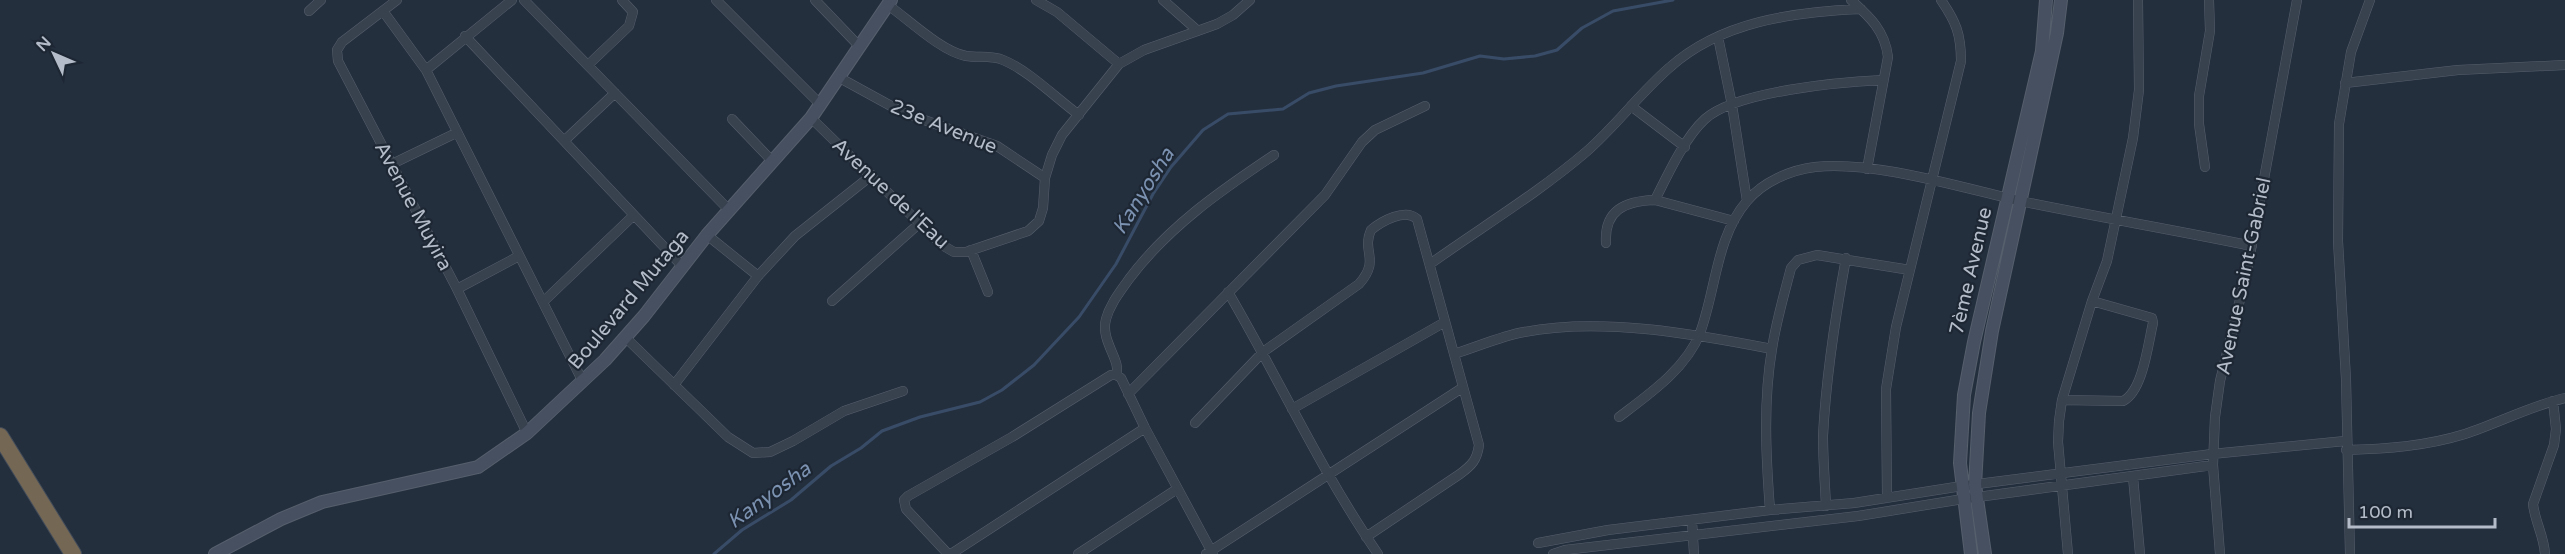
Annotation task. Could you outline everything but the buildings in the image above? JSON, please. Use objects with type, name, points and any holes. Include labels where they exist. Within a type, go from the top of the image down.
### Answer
[{"type":"highway","points":[[0,436],[73,554]]},
{"type":"street","points":[[309,11],[321,0]]},
{"type":"street","name":"Avenue Muyira","points":[[397,0],[342,42],[337,50],[338,61],[458,289],[527,433]]},
{"type":"street","points":[[426,70],[512,0]]},
{"type":"street","points":[[524,0],[729,210]]},
{"type":"street","points":[[588,65],[633,20],[633,12],[622,0]]},
{"type":"street","points":[[716,0],[821,105]]},
{"type":"street","points":[[723,8],[732,0]]},
{"type":"street","points":[[815,0],[859,45]]},
{"type":"street","points":[[1163,0],[1198,31]]},
{"type":"street","name":"Avenue de l'Eau","points":[[811,118],[942,244],[954,252],[971,250],[1028,231],[1039,221],[1043,208],[1045,178],[1052,155],[1062,135],[1119,64],[1144,50],[1198,31],[1233,15],[1250,0]]},
{"type":"street","points":[[1851,0],[1880,30],[1887,45],[1888,57],[1867,169]]},
{"type":"street","points":[[1887,498],[1886,389],[1896,327],[1961,61],[1961,39],[1955,21],[1942,0]]},
{"type":"street","name":"7ème Avenue","points":[[1971,554],[1962,492],[1960,434],[1964,396],[2042,51],[2046,0]]},
{"type":"street","name":"7ème Avenue","points":[[1985,554],[1976,491],[1975,448],[1980,401],[1992,331],[2057,33],[2061,0]]},
{"type":"street","points":[[2068,554],[2058,442],[2062,400],[2092,301],[2107,261],[2133,138],[2139,90],[2138,0]]},
{"type":"street","points":[[2205,167],[2199,124],[2199,96],[2210,32],[2209,0]]},
{"type":"street","name":"Avenue Saint-Gabriel","points":[[2220,554],[2212,454],[2220,381],[2252,246],[2297,0]]},
{"type":"street","points":[[2350,554],[2346,379],[2337,193],[2339,124],[2351,52],[2370,0]]},
{"type":"street","points":[[1041,1],[1119,64]]},
{"type":"street","points":[[889,2],[951,50],[966,56],[989,56],[1017,68],[1078,116]]},
{"type":"street","name":"Boulevard Mutaga","points":[[215,554],[281,519],[322,502],[478,467],[527,433],[584,382],[625,337],[707,235],[811,118],[889,2]]},
{"type":"street","points":[[1430,264],[1585,153],[1669,68],[1691,51],[1745,26],[1779,17],[1815,11],[1861,9]]},
{"type":"street","points":[[383,11],[426,70],[584,382]]},
{"type":"street","points":[[465,36],[683,267]]},
{"type":"street","points":[[1718,37],[1732,105],[1747,201]]},
{"type":"street","points":[[2345,82],[2458,70],[2565,66]]},
{"type":"street","name":"23e Avenue","points":[[840,78],[902,112],[997,146],[1045,178]]},
{"type":"street","points":[[1655,200],[1685,147],[1705,119],[1714,112],[1788,90],[1850,81],[1883,80]]},
{"type":"street","points":[[565,140],[615,93]]},
{"type":"street","points":[[1128,394],[1325,195],[1362,142],[1375,130],[1425,106]]},
{"type":"street","points":[[1631,106],[1685,147]]},
{"type":"street","points":[[732,119],[773,162]]},
{"type":"street","points":[[392,164],[456,132]]},
{"type":"street","points":[[1116,375],[1118,365],[1105,338],[1106,320],[1113,301],[1156,246],[1212,197],[1274,155]]},
{"type":"street","points":[[1619,417],[1653,390],[1673,370],[1699,334],[1720,256],[1734,221],[1747,201],[1765,185],[1787,174],[1815,167],[1867,169],[2252,246]]},
{"type":"street","points":[[674,385],[758,276],[795,236],[872,175]]},
{"type":"street","points":[[1606,243],[1605,228],[1609,218],[1629,204],[1655,200],[1734,221]]},
{"type":"street","points":[[1195,423],[1263,352],[1359,284],[1368,273],[1371,262],[1368,237],[1371,230],[1405,213],[1412,214],[1417,219],[1430,264],[1479,445],[1478,456],[1473,464],[1366,537]]},
{"type":"street","points":[[543,302],[634,215]]},
{"type":"street","points":[[832,301],[921,222]]},
{"type":"street","points":[[707,235],[758,276]]},
{"type":"street","points":[[971,250],[988,292]]},
{"type":"street","points":[[1770,510],[1766,456],[1767,390],[1772,349],[1791,268],[1798,260],[1806,256],[1817,255],[1910,270]]},
{"type":"street","points":[[458,289],[519,256]]},
{"type":"street","points":[[1826,506],[1823,439],[1826,397],[1830,354],[1846,258]]},
{"type":"street","points":[[1228,292],[1263,352],[1328,475],[1378,554]]},
{"type":"street","points":[[2062,400],[2123,401],[2130,398],[2138,387],[2153,323],[2152,318],[2092,301]]},
{"type":"street","points":[[1292,409],[1445,322]]},
{"type":"street","points":[[1454,354],[1522,332],[1558,327],[1699,334],[1772,349]]},
{"type":"street","points":[[625,337],[728,436],[753,453],[770,452],[844,411],[903,391]]},
{"type":"street","points":[[1145,428],[949,554],[906,509],[904,500],[908,496],[1012,437],[1111,375],[1116,375],[1121,378],[1210,553],[1462,388]]},
{"type":"street","points":[[1976,491],[2061,475],[2212,454],[2346,446],[2391,450],[2446,440],[2565,398]]},
{"type":"street","points":[[2545,554],[2533,504],[2554,446],[2556,429],[2553,401]]},
{"type":"street","points":[[1538,543],[1608,530],[1770,510],[1962,492],[2061,487],[2213,465]]},
{"type":"street","points":[[2133,477],[2140,554]]},
{"type":"street","points":[[1078,554],[1177,489]]},
{"type":"street","points":[[1553,554],[1565,550],[1858,516],[1962,492]]},
{"type":"street","points":[[1692,521],[1694,554]]},
{"type":"waterway","name":"Kanyosha","points":[[714,554],[742,530],[791,500],[831,466],[861,448],[882,431],[920,417],[980,402],[1002,390],[1034,365],[1079,317],[1116,264],[1153,194],[1171,167],[1203,130],[1228,114],[1283,109],[1309,93],[1336,86],[1423,73],[1480,56],[1504,59],[1535,56],[1557,50],[1582,28],[1613,11],[1673,0]]}]
